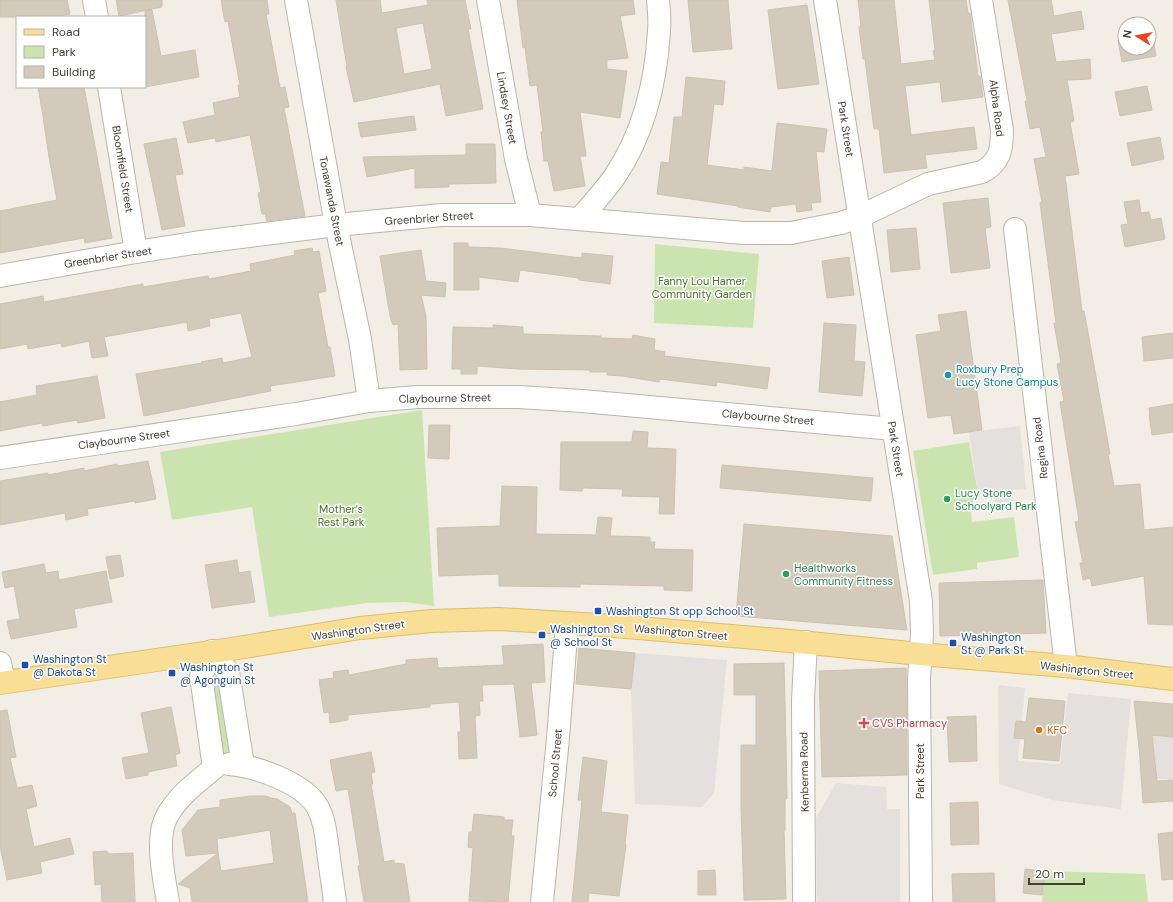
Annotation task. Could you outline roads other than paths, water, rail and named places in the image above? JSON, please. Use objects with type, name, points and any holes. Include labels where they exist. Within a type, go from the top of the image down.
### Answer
[{"type":"main road","name":"Washington Street","points":[[1,676],[212,651],[360,628],[431,621],[499,619],[615,626],[806,642],[920,654],[1066,666],[1173,679]]},
{"type":"street","points":[[94,0],[97,16]]},
{"type":"street","name":"Tonawanda Street","points":[[296,0],[336,225],[360,338],[369,401]]},
{"type":"street","name":"Lindsey Street","points":[[488,0],[516,160],[530,215]]},
{"type":"street","points":[[580,219],[615,176],[634,142],[644,118],[651,95],[660,30],[658,0]]},
{"type":"street","name":"Park Street","points":[[825,0],[921,601],[922,623],[919,678],[921,902]]},
{"type":"street","name":"Alpha Road","points":[[859,216],[919,187],[937,181],[982,172],[988,169],[997,160],[1001,147],[1002,130],[982,0]]},
{"type":"street","name":"Bloomfield Street","points":[[109,88],[136,252]]},
{"type":"street","name":"Greenbrier Street","points":[[0,276],[136,252],[336,225],[442,215],[530,215],[744,233],[791,233],[841,223],[859,216]]},
{"type":"street","name":"Regina Road","points":[[1015,229],[1066,666]]},
{"type":"street","name":"Claybourne Street","points":[[0,458],[296,414],[369,401],[418,397],[519,397],[893,429]]},
{"type":"street","name":"School Street","points":[[542,902],[567,624]]},
{"type":"street","name":"Kenberma Road","points":[[804,902],[803,700],[806,642]]},
{"type":"street","points":[[214,768],[201,676],[212,651],[228,672],[243,765]]},
{"type":"street","points":[[168,902],[161,859],[162,833],[166,817],[186,791],[214,768],[229,764],[243,765],[263,770],[280,778],[306,794],[317,806],[324,821],[336,902]]},
{"type":"place","name":"Roxbury Prep Lucy Stone Campus","points":[[948,375]]},
{"type":"place","name":"Lucy Stone Schoolyard Park","points":[[947,499]]},
{"type":"place","name":"Healthworks Community Fitness","points":[[786,574]]},
{"type":"place","name":"Washington St opp School St","points":[[598,611]]},
{"type":"place","name":"Washington St @ School St","points":[[542,635]]},
{"type":"place","name":"Washington St @ Park St","points":[[953,643]]},
{"type":"place","name":"Washington St @ Dakota St","points":[[25,665]]},
{"type":"place","name":"Washington St @ Agonguin St","points":[[172,673]]},
{"type":"place","name":"CVS Pharmacy","points":[[864,723]]},
{"type":"place","name":"KFC","points":[[1039,730]]},
{"type":"park label","name":"Fanny Lou Hamer Community Garden","points":[[702,287]]},
{"type":"park label","name":"Mother’s Rest Park","points":[[341,515]]}]
